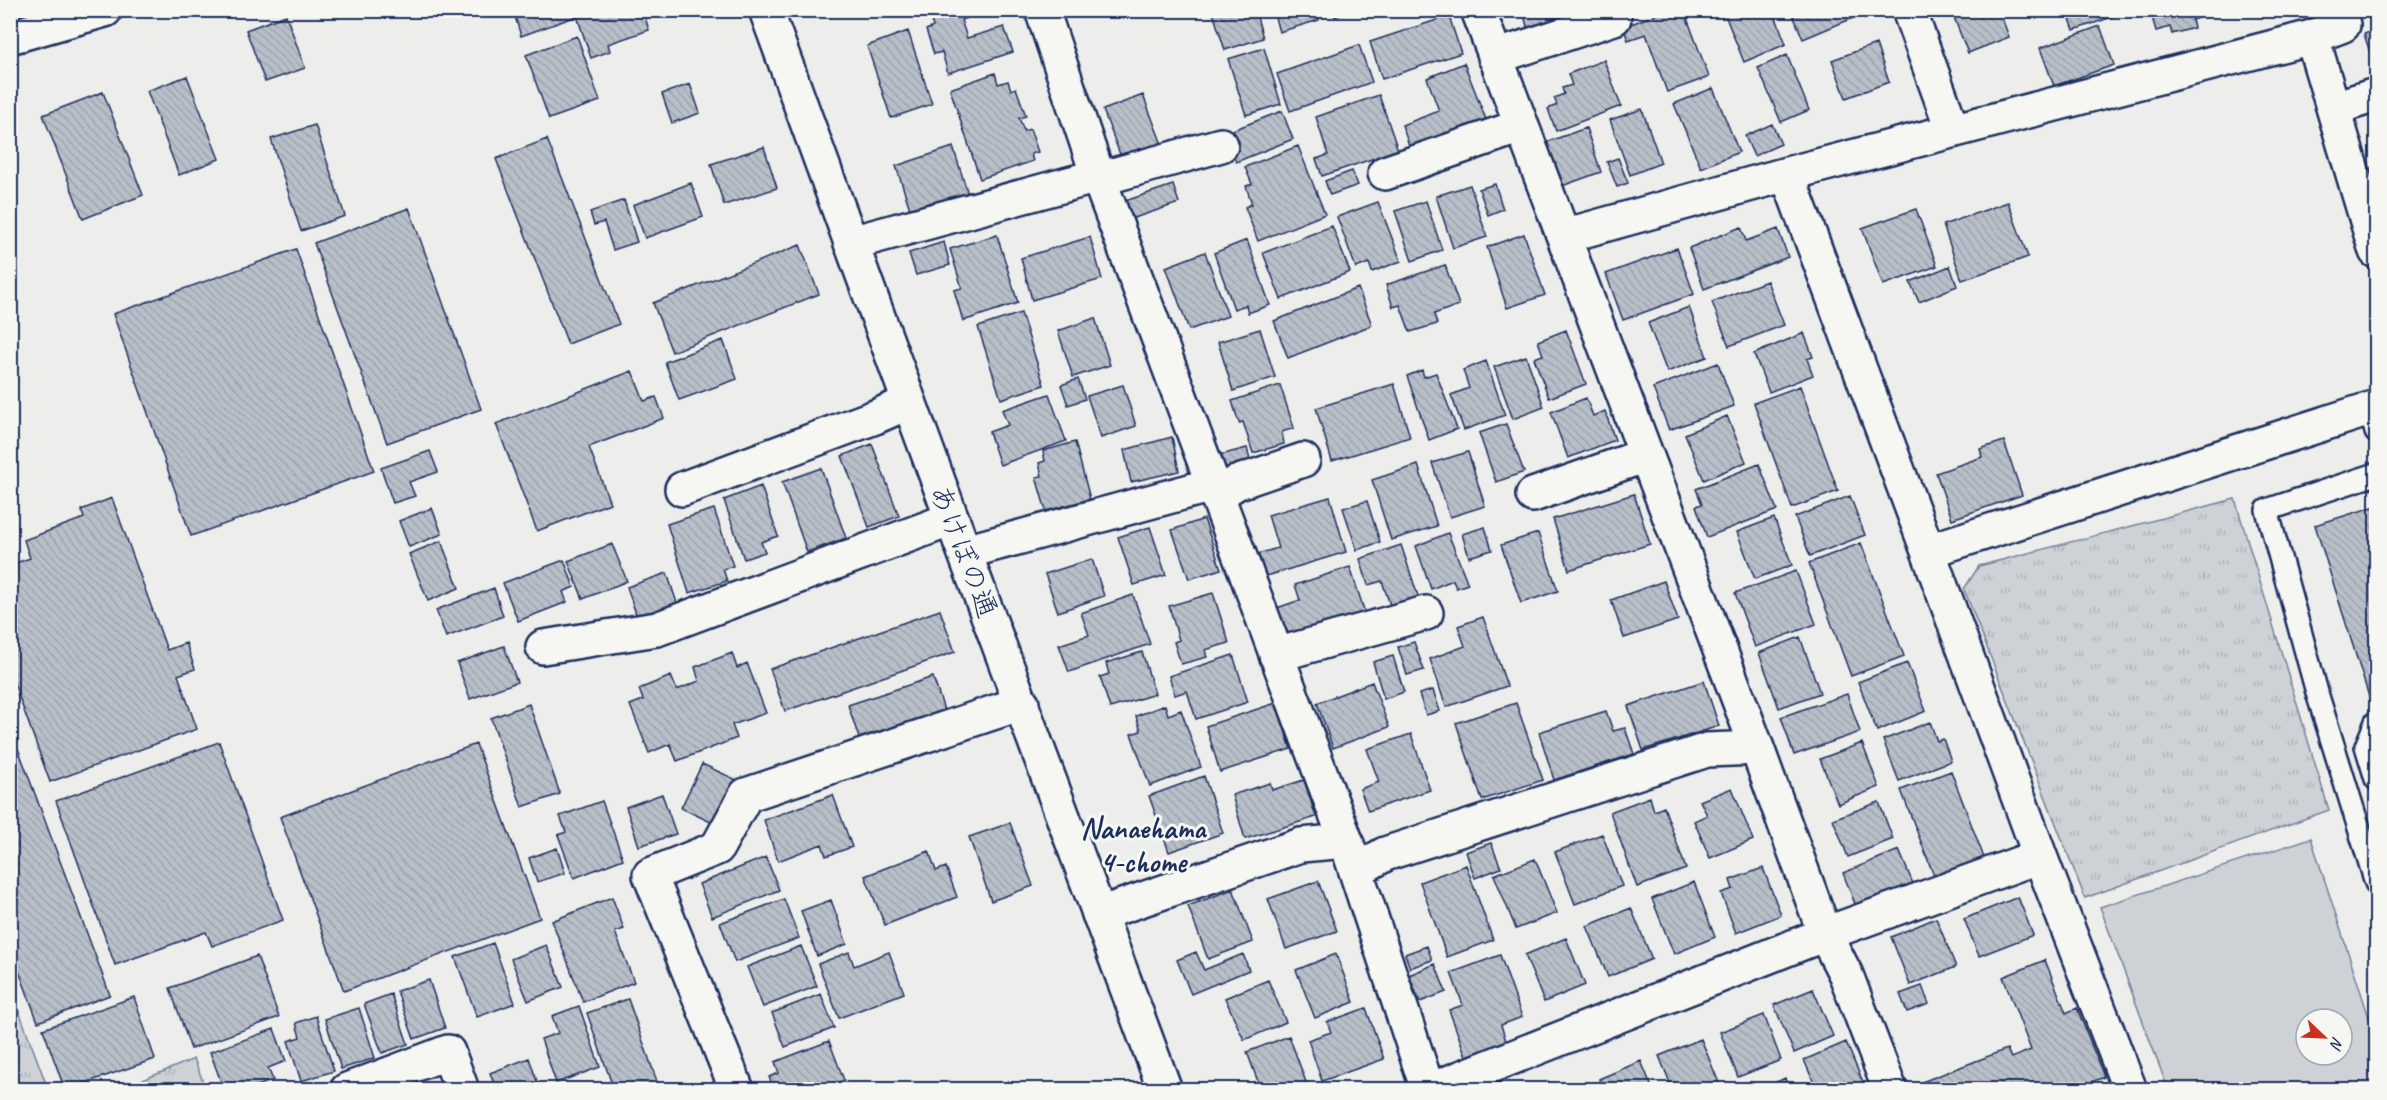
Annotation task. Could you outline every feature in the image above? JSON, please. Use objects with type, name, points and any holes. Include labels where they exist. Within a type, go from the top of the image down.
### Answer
[{"type":"street","points":[[10,37],[105,10]]},
{"type":"street","name":"あけぼの通","points":[[766,10],[952,519],[1165,1089]]},
{"type":"street","points":[[1478,10],[1825,934],[1846,975],[1890,1089]]},
{"type":"street","points":[[1909,10],[1953,131]]},
{"type":"street","points":[[1564,236],[1787,174],[2312,37],[2343,24],[2339,10]]},
{"type":"street","points":[[1045,11],[1099,178],[1351,856],[1429,1089],[1825,934],[2040,855]]},
{"type":"street","points":[[1495,57],[1614,18]]},
{"type":"street","points":[[2312,37],[2376,252]]},
{"type":"street","points":[[2334,108],[2376,95]]},
{"type":"street","points":[[1385,173],[1521,126]]},
{"type":"street","points":[[851,243],[1221,145]]},
{"type":"street","points":[[1787,174],[2040,855],[2130,1089]]},
{"type":"street","points":[[682,489],[909,402]]},
{"type":"street","points":[[1928,551],[2374,416]]},
{"type":"street","points":[[1533,495],[1646,455]]},
{"type":"street","points":[[965,552],[1214,490],[1304,460]]},
{"type":"street","points":[[543,647],[657,629],[952,519]]},
{"type":"street","points":[[1276,655],[1426,613]]},
{"type":"street","points":[[737,1089],[651,875],[717,849],[746,795],[1022,703]]},
{"type":"street","points":[[1099,914],[1301,845],[1351,856],[1385,854],[1707,750],[1757,748]]},
{"type":"street","points":[[347,1089],[448,1052],[462,1089]]},
{"type":"lane","points":[[2376,474],[2267,510],[2318,696],[2376,883]]},
{"type":"lane","points":[[2376,722],[2366,746],[2376,779]]},
{"type":"green space","points":[[2235,499],[2329,810],[2085,898],[1964,589],[1979,566]]},
{"type":"green space","points":[[2311,838],[2376,1039],[2376,1089],[2168,1089],[2100,907]]},
{"type":"green space","points":[[13,995],[48,1089],[11,1089],[10,996]]},
{"type":"green space","points":[[194,1059],[206,1089],[120,1089]]},
{"type":"building","points":[[513,10],[643,10],[649,30],[608,44],[610,51],[591,58],[577,16],[521,36]]},
{"type":"building","points":[[928,10],[991,10],[961,20],[967,38],[1004,27],[1013,52],[948,73],[942,52],[934,54],[926,30],[933,27]]},
{"type":"building","points":[[1212,10],[1255,10],[1263,38],[1225,50]]},
{"type":"building","points":[[1273,10],[1316,10],[1319,20],[1279,32]]},
{"type":"building","points":[[1333,10],[1351,10],[1351,11],[1335,17]]},
{"type":"building","points":[[1523,10],[1587,10],[1528,31]]},
{"type":"building","points":[[1668,10],[1684,10],[1709,77],[1667,92],[1646,34],[1628,40],[1623,27]]},
{"type":"building","points":[[1723,10],[1773,10],[1786,44],[1744,62]]},
{"type":"building","points":[[1791,10],[1872,10],[1803,39]]},
{"type":"building","points":[[1951,10],[1999,10],[2009,37],[1968,53]]},
{"type":"building","points":[[2067,10],[2110,10],[2112,17],[2074,30]]},
{"type":"building","points":[[2150,10],[2205,10],[2206,15],[2192,20],[2194,28],[2172,34],[2170,27],[2156,31]]},
{"type":"building","points":[[286,15],[305,68],[265,82],[246,30]]},
{"type":"building","points":[[1449,16],[1461,53],[1382,79],[1370,42]]},
{"type":"building","points":[[2100,26],[2114,65],[2054,86],[2040,48]]},
{"type":"building","points":[[2376,30],[2376,71],[2364,34]]},
{"type":"building","points":[[908,31],[932,104],[891,118],[867,46]]},
{"type":"building","points":[[577,36],[600,101],[549,119],[526,55]]},
{"type":"building","points":[[1876,44],[1889,82],[1846,98],[1832,60]]},
{"type":"building","points":[[1359,45],[1372,82],[1290,111],[1277,74]]},
{"type":"building","points":[[1264,48],[1281,104],[1246,115],[1228,59]]},
{"type":"building","points":[[1787,55],[1809,110],[1781,122],[1758,68]]},
{"type":"building","points":[[1604,60],[1621,106],[1556,131],[1548,109],[1557,105],[1554,98],[1564,94],[1562,88],[1572,85],[1568,74]]},
{"type":"building","points":[[1464,63],[1487,122],[1411,151],[1402,125],[1439,111],[1427,78]]},
{"type":"building","points":[[995,73],[998,84],[1008,81],[1011,90],[1016,88],[1026,116],[1019,118],[1024,131],[1030,129],[1038,152],[1031,154],[1033,161],[980,179],[950,89]]},
{"type":"building","points":[[187,76],[219,159],[179,175],[147,91]]},
{"type":"building","points":[[690,84],[700,113],[672,123],[662,94]]},
{"type":"building","points":[[1713,88],[1739,152],[1701,168],[1674,104]]},
{"type":"building","points":[[103,92],[143,195],[83,219],[43,115]]},
{"type":"building","points":[[1143,95],[1163,147],[1123,162],[1103,110]]},
{"type":"building","points":[[1379,95],[1398,150],[1322,176],[1316,159],[1328,155],[1316,117]]},
{"type":"building","points":[[1642,109],[1661,163],[1630,175],[1610,120]]},
{"type":"building","points":[[1282,111],[1293,139],[1236,162],[1225,133]]},
{"type":"building","points":[[1772,124],[1781,144],[1754,156],[1745,136]]},
{"type":"building","points":[[315,125],[345,216],[301,231],[271,139]]},
{"type":"building","points":[[1586,128],[1601,172],[1562,186],[1547,142]]},
{"type":"building","points":[[547,139],[619,324],[568,344],[496,159]]},
{"type":"building","points":[[1298,146],[1325,214],[1258,241],[1245,207],[1252,204],[1246,186],[1252,184],[1245,167]]},
{"type":"building","points":[[764,147],[777,188],[724,205],[711,164]]},
{"type":"building","points":[[953,147],[969,197],[912,215],[896,166]]},
{"type":"building","points":[[1618,158],[1628,183],[1617,187],[1607,162]]},
{"type":"building","points":[[1352,171],[1358,185],[1330,195],[1325,181]]},
{"type":"building","points":[[691,183],[703,217],[645,238],[633,205]]},
{"type":"building","points":[[1495,184],[1503,209],[1488,215],[1479,189]]},
{"type":"building","points":[[1173,185],[1179,203],[1131,219],[1125,201]]},
{"type":"building","points":[[1470,185],[1487,237],[1453,248],[1436,196]]},
{"type":"building","points":[[624,200],[637,242],[613,250],[604,222],[594,225],[590,212]]},
{"type":"building","points":[[1426,201],[1442,250],[1412,261],[1395,211]]},
{"type":"building","points":[[1378,202],[1401,261],[1372,272],[1369,263],[1356,268],[1337,217]]},
{"type":"building","points":[[2008,202],[2028,257],[1962,280],[1943,225]]},
{"type":"building","points":[[409,208],[481,409],[387,443],[314,243]]},
{"type":"building","points":[[1916,209],[1937,266],[1883,285],[1862,228]]},
{"type":"building","points":[[1332,226],[1350,272],[1281,299],[1263,253]]},
{"type":"building","points":[[1741,227],[1746,241],[1778,229],[1788,257],[1704,289],[1689,248]]},
{"type":"building","points":[[1524,234],[1545,295],[1507,308],[1487,247]]},
{"type":"building","points":[[997,235],[1018,303],[963,321],[954,290],[962,288],[950,249]]},
{"type":"building","points":[[1090,237],[1102,279],[1032,300],[1021,258]]},
{"type":"building","points":[[1247,240],[1270,305],[1248,313],[1246,305],[1234,309],[1214,253]]},
{"type":"building","points":[[944,242],[950,265],[916,275],[909,253]]},
{"type":"building","points":[[800,245],[819,294],[672,352],[653,303]]},
{"type":"building","points":[[1677,248],[1694,294],[1623,320],[1606,274]]},
{"type":"building","points":[[296,249],[374,471],[191,536],[113,314]]},
{"type":"building","points":[[1205,252],[1228,316],[1189,330],[1166,267]]},
{"type":"building","points":[[1445,265],[1459,305],[1434,314],[1437,324],[1410,332],[1400,305],[1393,307],[1386,285]]},
{"type":"building","points":[[1950,266],[1957,286],[1919,302],[1910,282]]},
{"type":"building","points":[[1767,281],[1784,325],[1729,346],[1712,302]]},
{"type":"building","points":[[1358,288],[1372,325],[1288,358],[1274,321]]},
{"type":"building","points":[[1689,307],[1707,357],[1667,372],[1648,323]]},
{"type":"building","points":[[1021,313],[1044,385],[1001,399],[978,327]]},
{"type":"building","points":[[1095,318],[1110,365],[1073,377],[1058,331]]},
{"type":"building","points":[[1260,329],[1275,377],[1233,391],[1218,342]]},
{"type":"building","points":[[1566,330],[1586,384],[1549,398],[1534,358],[1543,355],[1538,341]]},
{"type":"building","points":[[1804,333],[1813,357],[1807,359],[1813,375],[1769,392],[1754,354]]},
{"type":"building","points":[[723,340],[737,379],[679,400],[665,362]]},
{"type":"building","points":[[1526,356],[1544,407],[1513,419],[1494,367]]},
{"type":"building","points":[[1486,361],[1505,415],[1464,430],[1451,395],[1469,388],[1463,370]]},
{"type":"building","points":[[1718,363],[1734,406],[1669,430],[1653,388]]},
{"type":"building","points":[[1422,370],[1424,377],[1436,373],[1457,429],[1429,440],[1407,376]]},
{"type":"building","points":[[632,371],[644,401],[656,397],[664,418],[589,447],[610,503],[537,531],[496,424]]},
{"type":"building","points":[[1078,379],[1085,399],[1068,405],[1061,385]]},
{"type":"building","points":[[1394,384],[1410,437],[1332,461],[1316,408]]},
{"type":"building","points":[[1123,385],[1136,426],[1101,438],[1087,396]]},
{"type":"building","points":[[1280,385],[1294,428],[1282,432],[1284,444],[1253,453],[1243,422],[1239,423],[1232,401]]},
{"type":"building","points":[[1800,386],[1838,491],[1792,508],[1754,403]]},
{"type":"building","points":[[1049,394],[1066,441],[1000,465],[989,432],[1008,425],[1002,410]]},
{"type":"building","points":[[1586,398],[1593,416],[1605,411],[1615,440],[1568,458],[1551,412]]},
{"type":"building","points":[[1727,416],[1746,462],[1704,480],[1685,434]]},
{"type":"building","points":[[1506,424],[1524,472],[1496,482],[1479,433]]},
{"type":"building","points":[[10,436],[18,461],[10,463]]},
{"type":"building","points":[[1172,437],[1179,471],[1131,482],[1124,450]]},
{"type":"building","points":[[2004,441],[2022,495],[1952,519],[1936,473],[1982,457],[1980,449]]},
{"type":"building","points":[[1075,442],[1090,499],[1046,511],[1036,477],[1042,476],[1039,463],[1045,461],[1043,451]]},
{"type":"building","points":[[872,444],[899,516],[869,527],[842,456]]},
{"type":"building","points":[[1247,448],[1252,467],[1225,474],[1220,455]]},
{"type":"building","points":[[430,451],[438,472],[409,482],[415,496],[393,503],[381,468]]},
{"type":"building","points":[[1468,452],[1485,506],[1450,517],[1432,463]]},
{"type":"building","points":[[1759,464],[1777,510],[1707,537],[1696,506],[1702,504],[1696,489]]},
{"type":"building","points":[[1418,465],[1437,526],[1391,540],[1372,480]]},
{"type":"building","points":[[821,468],[846,538],[807,552],[782,482]]},
{"type":"building","points":[[761,486],[778,536],[761,542],[765,552],[744,559],[724,500]]},
{"type":"building","points":[[1634,494],[1650,544],[1569,570],[1553,519]]},
{"type":"building","points":[[1850,496],[1865,535],[1810,556],[1795,517]]},
{"type":"building","points":[[1330,497],[1346,552],[1260,578],[1254,555],[1278,548],[1268,515]]},
{"type":"building","points":[[112,498],[167,650],[186,643],[195,669],[178,675],[197,729],[50,782],[10,672],[10,585],[15,583],[10,565],[30,558],[24,540],[84,518],[81,510]]},
{"type":"building","points":[[1367,501],[1380,542],[1357,550],[1343,508]]},
{"type":"building","points":[[2376,506],[2376,719],[2315,525]]},
{"type":"building","points":[[432,508],[442,534],[409,547],[399,521]]},
{"type":"building","points":[[714,509],[733,566],[723,569],[727,581],[689,593],[667,524]]},
{"type":"building","points":[[1774,518],[1792,565],[1755,579],[1737,532]]},
{"type":"building","points":[[1204,519],[1221,569],[1189,579],[1172,530]]},
{"type":"building","points":[[1150,527],[1166,575],[1134,585],[1118,537]]},
{"type":"building","points":[[1485,527],[1492,550],[1469,557],[1462,534]]},
{"type":"building","points":[[1448,533],[1468,584],[1456,588],[1453,580],[1431,589],[1416,546]]},
{"type":"building","points":[[1538,533],[1558,591],[1521,603],[1501,545]]},
{"type":"building","points":[[441,541],[459,588],[428,601],[409,554]]},
{"type":"building","points":[[1861,543],[1904,656],[1851,676],[1809,563]]},
{"type":"building","points":[[612,544],[627,581],[583,599],[568,561]]},
{"type":"building","points":[[1401,545],[1421,605],[1393,614],[1382,581],[1368,585],[1360,559]]},
{"type":"building","points":[[1092,559],[1104,596],[1058,612],[1045,574]]},
{"type":"building","points":[[564,560],[574,587],[563,592],[567,602],[518,621],[503,583]]},
{"type":"building","points":[[1350,567],[1367,619],[1289,645],[1277,608],[1300,600],[1295,585]]},
{"type":"building","points":[[1796,571],[1816,624],[1755,647],[1735,593]]},
{"type":"building","points":[[667,573],[677,603],[637,617],[627,587]]},
{"type":"building","points":[[1664,581],[1678,620],[1624,638],[1611,600]]},
{"type":"building","points":[[494,588],[503,616],[446,637],[436,610]]},
{"type":"building","points":[[1213,593],[1229,643],[1205,650],[1207,657],[1181,664],[1174,642],[1179,640],[1169,606]]},
{"type":"building","points":[[1133,595],[1150,644],[1069,672],[1059,645],[1089,635],[1081,613]]},
{"type":"building","points":[[940,610],[955,652],[785,711],[770,669]]},
{"type":"building","points":[[1483,617],[1507,686],[1446,707],[1430,659],[1465,646],[1458,626]]},
{"type":"building","points":[[1800,637],[1820,693],[1779,708],[1759,653]]},
{"type":"building","points":[[1414,642],[1424,670],[1407,675],[1398,647]]},
{"type":"building","points":[[504,646],[517,682],[470,699],[457,663]]},
{"type":"building","points":[[1142,652],[1155,694],[1110,708],[1100,677],[1109,674],[1106,663]]},
{"type":"building","points":[[732,653],[737,668],[747,663],[766,713],[732,725],[737,738],[677,761],[670,744],[649,753],[630,705],[643,700],[639,689],[671,676],[677,690],[699,681],[695,667]]},
{"type":"building","points":[[1233,655],[1248,702],[1196,719],[1187,691],[1175,695],[1169,676]]},
{"type":"building","points":[[1393,656],[1404,692],[1384,699],[1373,662]]},
{"type":"building","points":[[1907,663],[1926,711],[1877,731],[1858,682]]},
{"type":"building","points":[[933,677],[944,710],[859,738],[848,705]]},
{"type":"building","points":[[1704,681],[1719,726],[1643,750],[1628,706]]},
{"type":"building","points":[[1372,682],[1389,727],[1333,748],[1317,703]]},
{"type":"building","points":[[1433,690],[1440,711],[1426,715],[1419,694]]},
{"type":"building","points":[[1847,694],[1860,732],[1794,755],[1781,717]]},
{"type":"building","points":[[1276,703],[1291,749],[1220,772],[1206,726]]},
{"type":"building","points":[[1516,703],[1543,780],[1482,800],[1456,723]]},
{"type":"building","points":[[529,704],[560,794],[522,807],[491,718]]},
{"type":"building","points":[[1165,705],[1168,715],[1181,710],[1201,767],[1150,786],[1131,734],[1141,731],[1136,716]]},
{"type":"building","points":[[1606,711],[1613,731],[1625,728],[1634,754],[1554,780],[1539,732]]},
{"type":"building","points":[[1930,722],[1937,741],[1943,739],[1951,761],[1899,781],[1883,740]]},
{"type":"building","points":[[10,727],[110,995],[38,1022],[10,947]]},
{"type":"building","points":[[1411,734],[1430,790],[1368,811],[1360,789],[1379,782],[1367,749]]},
{"type":"building","points":[[219,742],[283,920],[212,946],[206,932],[115,965],[56,801]]},
{"type":"building","points":[[1862,743],[1879,787],[1838,804],[1820,759]]},
{"type":"building","points":[[476,744],[540,918],[344,991],[280,817]]},
{"type":"building","points":[[702,764],[739,781],[719,826],[681,808]]},
{"type":"building","points":[[1951,771],[1986,863],[1936,881],[1901,790]]},
{"type":"building","points":[[1204,776],[1223,833],[1169,852],[1149,796]]},
{"type":"building","points":[[1304,780],[1316,817],[1245,839],[1232,795],[1270,783],[1272,790]]},
{"type":"building","points":[[1732,788],[1753,840],[1710,858],[1694,821],[1707,815],[1700,801]]},
{"type":"building","points":[[662,794],[676,834],[639,846],[626,807]]},
{"type":"building","points":[[833,795],[852,847],[826,856],[822,844],[778,861],[764,820]]},
{"type":"building","points":[[1650,797],[1654,811],[1664,807],[1686,869],[1637,887],[1610,812]]},
{"type":"building","points":[[602,801],[623,859],[574,878],[558,835],[566,832],[560,816]]},
{"type":"building","points":[[1879,802],[1893,839],[1848,857],[1833,819]]},
{"type":"building","points":[[1010,823],[1033,886],[991,901],[969,837]]},
{"type":"building","points":[[1602,834],[1622,886],[1575,904],[1555,852]]},
{"type":"building","points":[[1491,843],[1501,868],[1475,878],[1466,852]]},
{"type":"building","points":[[557,848],[565,873],[537,882],[529,858]]},
{"type":"building","points":[[1899,850],[1916,891],[1859,914],[1843,873]]},
{"type":"building","points":[[929,851],[936,871],[946,867],[957,897],[885,925],[865,876]]},
{"type":"building","points":[[766,857],[779,890],[712,917],[699,884]]},
{"type":"building","points":[[1535,859],[1557,913],[1516,929],[1494,875]]},
{"type":"building","points":[[1466,865],[1493,940],[1447,957],[1420,882]]},
{"type":"building","points":[[1763,868],[1781,915],[1736,933],[1721,893],[1733,889],[1730,880]]},
{"type":"building","points":[[1318,881],[1337,931],[1286,949],[1268,899]]},
{"type":"building","points":[[1694,882],[1715,937],[1674,954],[1652,899]]},
{"type":"building","points":[[1233,889],[1253,942],[1208,959],[1188,906]]},
{"type":"building","points":[[612,897],[624,929],[615,932],[634,982],[583,1002],[552,921]]},
{"type":"building","points":[[2018,897],[2033,935],[1979,956],[1964,919]]},
{"type":"building","points":[[784,899],[799,938],[735,962],[720,923]]},
{"type":"building","points":[[831,900],[847,944],[817,956],[801,911]]},
{"type":"building","points":[[1631,908],[1652,959],[1608,977],[1587,926]]},
{"type":"building","points":[[1936,918],[1956,967],[1910,985],[1891,937]]},
{"type":"building","points":[[1566,938],[1585,985],[1544,1002],[1525,955]]},
{"type":"building","points":[[493,943],[515,1003],[477,1017],[455,957]]},
{"type":"building","points":[[546,945],[563,987],[528,1001],[511,959]]},
{"type":"building","points":[[801,946],[817,986],[763,1007],[747,967]]},
{"type":"building","points":[[1427,946],[1432,960],[1410,968],[1405,954]]},
{"type":"building","points":[[849,952],[854,966],[889,952],[904,993],[839,1018],[818,964]]},
{"type":"building","points":[[1196,952],[1204,970],[1243,954],[1249,970],[1191,994],[1177,960]]},
{"type":"building","points":[[1336,954],[1354,1002],[1315,1018],[1296,970]]},
{"type":"building","points":[[1500,955],[1522,1017],[1501,1025],[1507,1044],[1467,1059],[1449,1010],[1463,1005],[1451,973]]},
{"type":"building","points":[[257,956],[279,1017],[191,1049],[170,988]]},
{"type":"building","points":[[2045,960],[2066,1013],[2077,1008],[2104,1077],[2072,1090],[1910,1090],[1909,1087],[2007,1049],[2011,1058],[2031,1050],[2003,977]]},
{"type":"building","points":[[1435,964],[1446,992],[1420,1002],[1409,975]]},
{"type":"building","points":[[429,980],[445,1028],[414,1039],[397,991]]},
{"type":"building","points":[[1268,980],[1286,1022],[1244,1040],[1225,998]]},
{"type":"building","points":[[1922,986],[1929,1004],[1907,1012],[1900,994]]},
{"type":"building","points":[[1813,989],[1833,1036],[1794,1053],[1774,1005]]},
{"type":"building","points":[[391,994],[408,1044],[382,1053],[364,1004]]},
{"type":"building","points":[[821,994],[834,1028],[785,1047],[772,1013]]},
{"type":"building","points":[[134,997],[155,1059],[65,1090],[43,1029]]},
{"type":"building","points":[[628,999],[660,1090],[614,1090],[587,1013]]},
{"type":"building","points":[[579,1006],[600,1067],[556,1083],[541,1039],[558,1033],[552,1016]]},
{"type":"building","points":[[359,1008],[375,1058],[341,1069],[325,1019]]},
{"type":"building","points":[[1366,1008],[1384,1059],[1322,1081],[1308,1040],[1331,1032],[1327,1022]]},
{"type":"building","points":[[1764,1015],[1781,1060],[1738,1077],[1720,1032]]},
{"type":"building","points":[[316,1016],[334,1071],[301,1081],[288,1041],[300,1037],[296,1023]]},
{"type":"building","points":[[274,1029],[286,1061],[268,1068],[273,1080],[247,1090],[224,1090],[210,1052]]},
{"type":"building","points":[[1289,1036],[1309,1090],[1261,1090],[1247,1052]]},
{"type":"building","points":[[1701,1039],[1719,1083],[1704,1090],[1673,1090],[1659,1056]]},
{"type":"building","points":[[829,1041],[844,1080],[820,1090],[774,1090],[769,1077],[779,1073],[775,1062]]},
{"type":"building","points":[[1846,1042],[1866,1090],[1817,1090],[1804,1060]]},
{"type":"building","points":[[529,1058],[540,1090],[496,1090],[490,1073]]},
{"type":"building","points":[[1641,1061],[1653,1090],[1603,1090],[1599,1079]]},
{"type":"building","points":[[1785,1078],[1789,1090],[1759,1090]]},
{"type":"building","points":[[1582,1084],[1584,1090],[1568,1090]]},
{"type":"district","name":"Nanaehama 4-chome","points":[[1143,845]]}]
